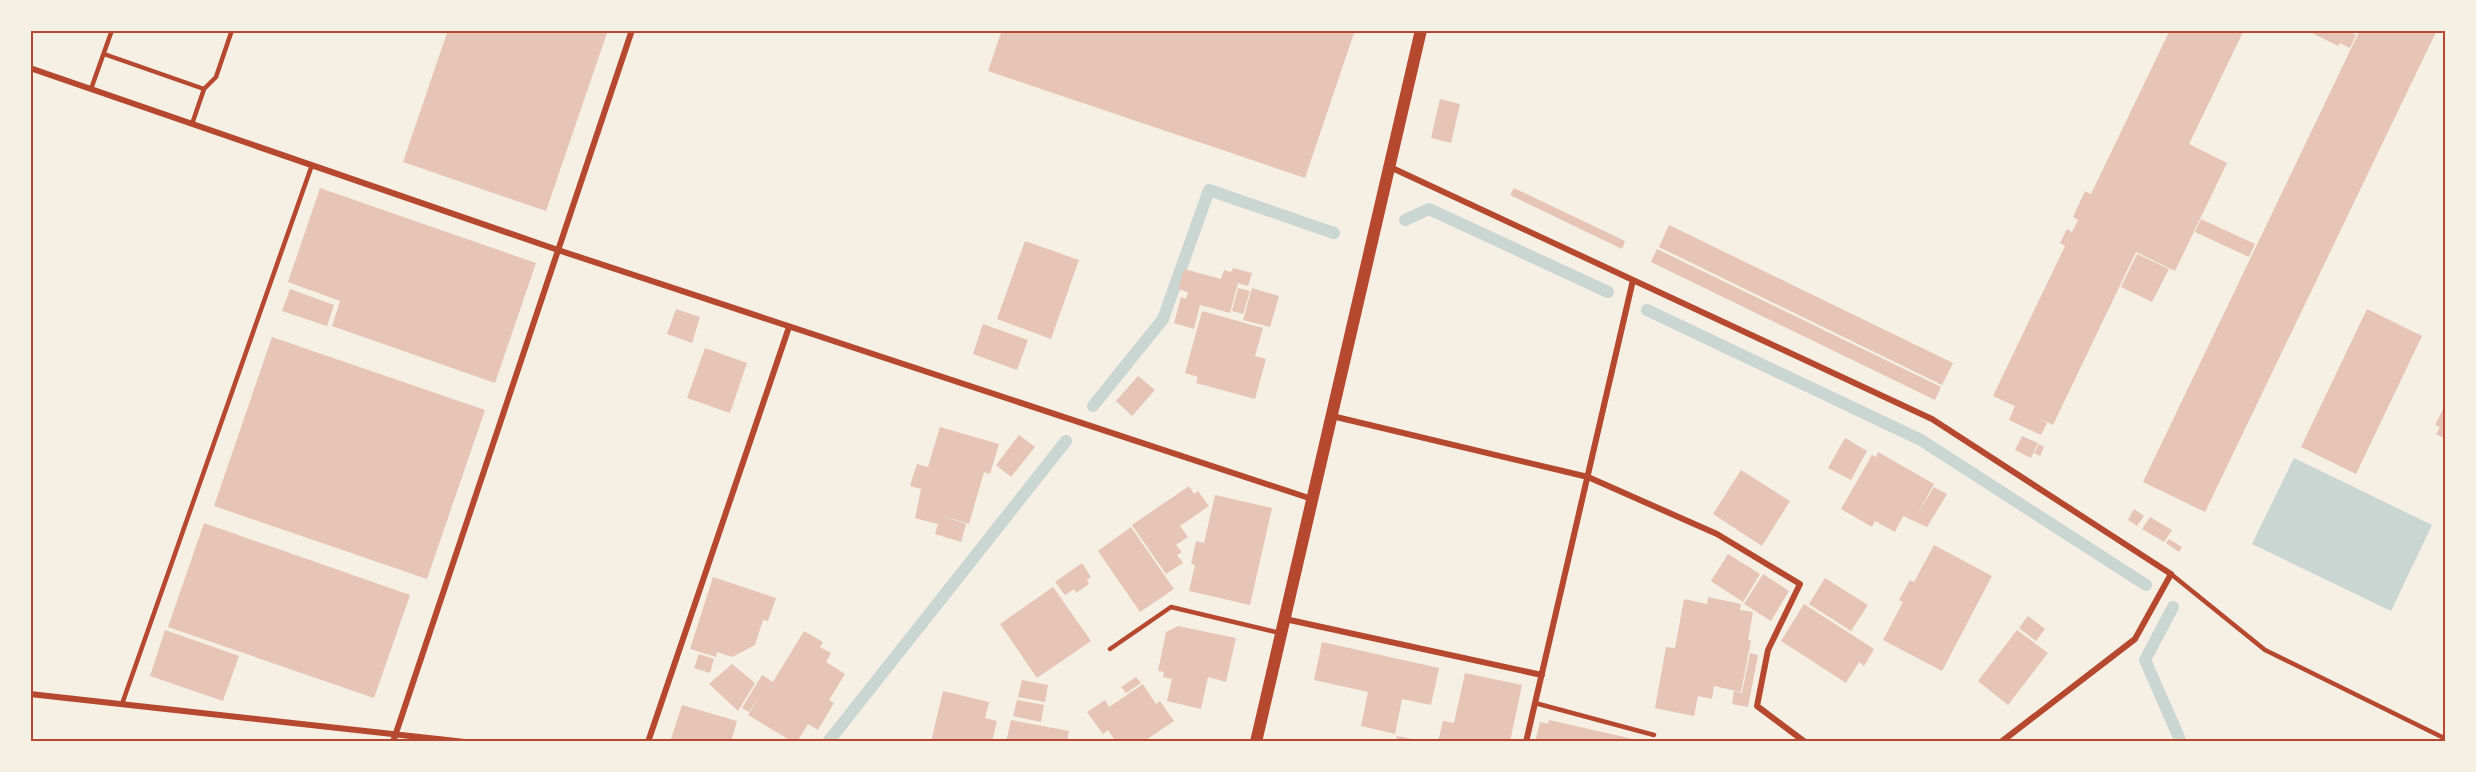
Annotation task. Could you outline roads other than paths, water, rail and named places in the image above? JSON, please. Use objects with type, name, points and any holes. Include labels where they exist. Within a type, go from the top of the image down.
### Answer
[{"type":"main road","points":[[1256,742],[1421,30]]},
{"type":"street","points":[[393,742],[632,30]]},
{"type":"street","points":[[30,68],[558,250],[1312,500]]},
{"type":"street","points":[[1389,167],[1932,419],[2171,574],[2135,639],[2001,742]]},
{"type":"street","points":[[1526,742],[1633,280]]},
{"type":"street","points":[[648,742],[789,327]]},
{"type":"street","points":[[1331,416],[1588,477],[1717,534],[1800,584],[1768,650],[1757,706],[1805,742]]},
{"type":"street","points":[[1285,619],[1542,675]]},
{"type":"street","points":[[30,694],[465,742]]},
{"type":"lane","points":[[91,89],[112,30]]},
{"type":"lane","points":[[192,124],[204,89],[216,77],[232,30]]},
{"type":"lane","points":[[104,54],[204,89]]},
{"type":"lane","points":[[122,704],[312,165]]},
{"type":"lane","points":[[2171,574],[2265,650],[2446,739]]},
{"type":"lane","points":[[1110,649],[1171,607],[1281,633]]},
{"type":"lane","points":[[1536,703],[1654,735]]},
{"type":"waterway","points":[[1093,406],[1163,319],[1209,190],[1334,233]]},
{"type":"waterway","points":[[1405,220],[1429,209],[1608,292]]},
{"type":"waterway","points":[[1647,310],[1921,440],[2146,585]]},
{"type":"waterway","points":[[828,742],[1066,441]]},
{"type":"waterway","points":[[2173,607],[2145,660],[2181,742]]}]
